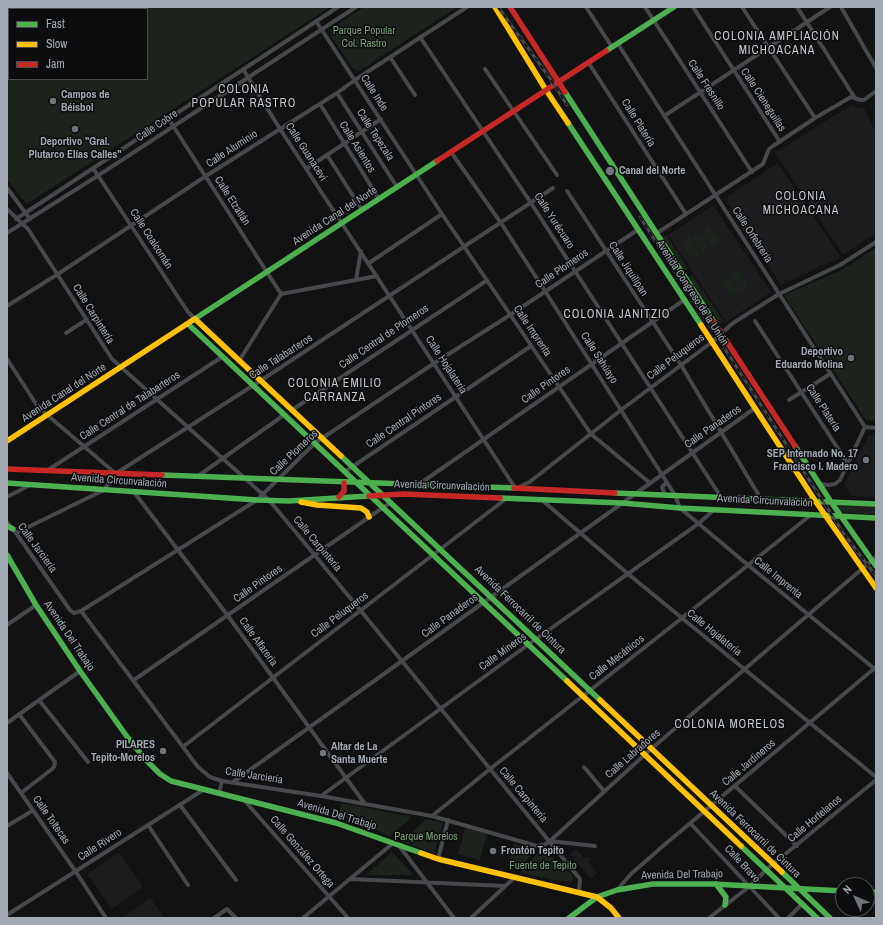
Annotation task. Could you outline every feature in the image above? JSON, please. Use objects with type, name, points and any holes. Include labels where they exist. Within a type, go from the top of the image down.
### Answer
[{"type":"main road","name":"Avenida Congreso de la Unión","points":[[495,7],[546,90],[639,229],[816,502],[876,588]]},
{"type":"main road","name":"Avenida Congreso de la Unión","points":[[510,7],[819,484],[874,559],[876,566]]},
{"type":"main road","name":"Avenida Canal del Norte","points":[[7,441],[674,7]]},
{"type":"main road","name":"Avenida Ferrocarril de Cintura","points":[[195,319],[391,502],[830,918]]},
{"type":"main road","name":"Avenida Ferrocarril de Cintura","points":[[188,324],[706,810],[817,918]]},
{"type":"main road","name":"Avenida Circunvalación","points":[[7,469],[876,504]]},
{"type":"main road","name":"Avenida Circunvalación","points":[[7,483],[257,500],[288,501],[382,494],[622,503],[680,508],[824,514],[876,518]]},
{"type":"main road","points":[[339,497],[344,491],[344,483]]},
{"type":"main road","points":[[288,501],[317,505],[361,508],[367,512],[370,516],[369,518]]},
{"type":"main road","points":[[7,526],[15,531]]},
{"type":"main road","name":"Avenida Del Trabajo","points":[[7,555],[14,570],[36,605],[80,671],[128,738],[160,774],[172,781],[336,823],[400,847],[438,859],[597,897],[617,890],[652,884],[716,884],[835,891]]},
{"type":"main road","points":[[458,577],[464,571]]},
{"type":"main road","points":[[548,662],[554,656]]},
{"type":"main road","points":[[716,884],[726,897],[725,905]]},
{"type":"main road","points":[[569,918],[597,897],[611,908],[619,918]]},
{"type":"street","name":"Calle Cobre","points":[[16,219],[338,7]]},
{"type":"street","name":"Calle Cobre","points":[[7,234],[356,7]]},
{"type":"street","name":"Calle Aluminio","points":[[7,306],[206,176],[337,93],[467,7]]},
{"type":"street","name":"Calle Orfebrería","points":[[586,7],[615,45],[664,116],[865,427]]},
{"type":"street","name":"Calle Fresnillo","points":[[646,7],[752,172]]},
{"type":"street","name":"Calle Cieneguillas","points":[[693,7],[780,142]]},
{"type":"street","points":[[742,7],[815,118]]},
{"type":"street","points":[[797,7],[855,98]]},
{"type":"street","points":[[664,116],[830,7]]},
{"type":"street","points":[[840,7],[876,68]]},
{"type":"street","name":"Calle Inde","points":[[316,21],[417,175]]},
{"type":"street","name":"Calle Yurécuaro","points":[[420,37],[531,202],[721,497]]},
{"type":"street","points":[[390,57],[416,95]]},
{"type":"street","name":"Calle Platería","points":[[588,62],[686,214]]},
{"type":"street","name":"Calle Guanacevi","points":[[242,69],[342,223]]},
{"type":"street","points":[[485,69],[556,175]]},
{"type":"street","points":[[657,233],[763,164],[769,149],[815,118],[847,98],[850,97],[864,100],[876,92]]},
{"type":"street","name":"Calle Tepezala","points":[[337,93],[398,187]]},
{"type":"street","name":"Calle Asientos","points":[[320,104],[379,199]]},
{"type":"street","name":"Calle Etzatlán","points":[[168,118],[282,294]]},
{"type":"street","points":[[306,169],[380,119]]},
{"type":"street","name":"Calle Sahúayo","points":[[452,152],[501,223],[675,495]]},
{"type":"street","points":[[327,155],[362,210]]},
{"type":"street","name":"Calle Coalcomán","points":[[93,168],[188,312],[195,319]]},
{"type":"street","name":"Calle Imprenta","points":[[417,175],[486,280],[591,434],[650,483]]},
{"type":"street","points":[[7,188],[30,219]]},
{"type":"street","name":"Calle Talabarteros","points":[[15,531],[104,490],[116,474],[553,188]]},
{"type":"street","name":"Calle Jiquilipan","points":[[567,191],[651,322],[681,365],[761,500]]},
{"type":"street","name":"Calle Carpintería","points":[[7,209],[28,229],[112,359],[120,368],[157,399],[269,500],[361,610],[580,879],[579,892]]},
{"type":"street","points":[[368,263],[442,214]]},
{"type":"street","name":"Calle Hojalatería","points":[[342,223],[516,489]]},
{"type":"street","name":"Calle Plomeros","points":[[81,611],[257,500],[315,443],[322,438],[639,229]]},
{"type":"street","name":"Calle Peluqueros","points":[[516,489],[531,481],[621,410],[712,342],[721,333],[779,294],[840,265],[876,242]]},
{"type":"street","points":[[356,280],[361,252]]},
{"type":"street","points":[[239,361],[282,294],[378,276]]},
{"type":"street","name":"Calle Central de Plomeros","points":[[292,410],[486,280]]},
{"type":"street","name":"Calle Pintores","points":[[417,485],[684,300]]},
{"type":"street","points":[[66,333],[86,320]]},
{"type":"street","name":"Calle Platería","points":[[755,322],[848,464]]},
{"type":"street","name":"Calle Central Pintores","points":[[346,471],[531,346]]},
{"type":"street","name":"Calle Central de Talabarteros","points":[[48,470],[222,357]]},
{"type":"street","points":[[7,359],[38,407],[116,474]]},
{"type":"street","points":[[789,400],[830,374]]},
{"type":"street","name":"Calle Panaderos","points":[[233,782],[755,408]]},
{"type":"street","points":[[198,476],[284,415]]},
{"type":"street","points":[[819,484],[835,484],[840,480],[865,427],[876,428]]},
{"type":"street","points":[[665,495],[662,486],[666,483]]},
{"type":"street","points":[[7,497],[32,485]]},
{"type":"street","name":"Calle Alfareria","points":[[134,492],[228,616],[366,804]]},
{"type":"street","name":"Calle Imprenta","points":[[675,495],[680,508],[698,524],[876,668]]},
{"type":"street","name":"Calle Peluqueros","points":[[184,746],[507,498]]},
{"type":"street","name":"Calle Hojalatería","points":[[543,501],[580,534],[876,778]]},
{"type":"street","name":"Calle Pintores","points":[[134,680],[391,502]]},
{"type":"street","name":"Calle Mineros","points":[[321,796],[627,573],[698,524],[715,509]]},
{"type":"street","name":"Calle Mecánicos","points":[[432,816],[568,709],[589,690],[813,514]]},
{"type":"street","name":"Calle Jarciería","points":[[7,522],[15,531],[70,610],[74,613],[81,611],[201,770],[210,777],[432,816],[537,846],[550,842],[595,846]]},
{"type":"street","name":"Calle Labradores","points":[[550,842],[651,749],[746,670],[874,559]]},
{"type":"street","points":[[7,625],[36,605]]},
{"type":"street","name":"Calle Jardineros","points":[[617,890],[631,874],[876,668]]},
{"type":"street","points":[[7,723],[80,671]]},
{"type":"street","points":[[40,700],[88,762]]},
{"type":"street","points":[[19,714],[55,762],[52,769],[20,793]]},
{"type":"street","points":[[584,767],[604,791]]},
{"type":"street","name":"Calle Toltecas","points":[[7,773],[106,918]]},
{"type":"street","name":"Calle Hortelanos","points":[[710,918],[750,886],[767,869],[797,846],[876,778]]},
{"type":"street","points":[[219,793],[222,780]]},
{"type":"street","points":[[736,787],[797,846]]},
{"type":"street","name":"Calle Rivero","points":[[7,915],[203,790]]},
{"type":"street","name":"Calle González Ortega","points":[[243,798],[348,918]]},
{"type":"street","points":[[180,805],[236,880]]},
{"type":"street","points":[[7,826],[32,811]]},
{"type":"street","points":[[438,859],[448,820]]},
{"type":"street","name":"Calle Bravo","points":[[691,824],[779,918]]},
{"type":"street","points":[[148,826],[188,885]]},
{"type":"street","points":[[303,918],[392,844]]},
{"type":"street","points":[[400,847],[454,918]]},
{"type":"street","points":[[471,918],[515,877]]},
{"type":"street","points":[[350,879],[505,886]]},
{"type":"street","points":[[788,918],[802,904]]},
{"type":"street","points":[[214,918],[227,909],[236,918]]},
{"type":"shaded area","points":[[851,105],[857,108],[864,108],[876,133],[876,233],[843,255],[775,153]]},
{"type":"shaded area","points":[[778,163],[841,257],[781,285],[725,198]]},
{"type":"shaded area","points":[[713,205],[771,292],[726,322],[668,235]]},
{"type":"shaded area","name":"SEP Internado No. 17 Francisco I. Madero","points":[[869,435],[876,436],[876,497],[852,496],[844,484]]},
{"type":"shaded area","points":[[576,849],[585,859],[588,856],[591,859],[588,862],[597,873],[591,879],[570,854]]},
{"type":"shaded area","points":[[119,852],[143,887],[112,909],[87,874]]},
{"type":"shaded area","points":[[150,898],[165,918],[122,918]]},
{"type":"green space","name":"Deportivo \"Gral. Plutarco Elías Calles\"","points":[[330,7],[27,204],[7,179],[7,46],[8,80],[148,80],[148,8],[77,8]]},
{"type":"green space","name":"Parque Popular Col. Rastro","points":[[364,7],[457,7],[359,71],[354,70],[331,36],[331,29]]},
{"type":"green space","points":[[708,226],[719,242],[711,247],[701,231]]},
{"type":"green space","points":[[699,232],[710,248],[702,253],[692,237]]},
{"type":"green space","points":[[666,235],[688,268],[685,271],[663,238]]},
{"type":"green space","points":[[690,238],[701,254],[693,259],[683,243]]},
{"type":"green space","name":"Deportivo Eduardo Molina","points":[[876,248],[876,421],[866,420],[784,295],[840,271]]},
{"type":"green space","points":[[738,270],[748,286],[741,291],[730,275]]},
{"type":"green space","points":[[692,275],[724,321],[720,324],[688,277]]},
{"type":"green space","points":[[728,276],[739,292],[731,297],[721,281]]},
{"type":"green space","points":[[837,506],[876,506],[876,515],[841,512]]},
{"type":"green space","name":"Parque Morelos","points":[[341,803],[412,817],[390,836],[339,815]]},
{"type":"green space","name":"Parque Morelos","points":[[426,819],[443,823],[434,853],[401,842]]},
{"type":"green space","points":[[465,828],[487,834],[480,860],[458,854]]},
{"type":"green space","points":[[514,844],[536,850],[520,867],[509,864]]},
{"type":"green space","points":[[392,852],[414,875],[366,875]]},
{"type":"green space","name":"Fuente de Tepito","points":[[538,853],[552,857],[557,861],[571,874],[573,881],[570,883],[520,873]]},
{"type":"railway","points":[[498,7],[549,77],[567,105]]},
{"type":"railway","points":[[640,217],[844,534],[876,576]]},
{"type":"traffic: fast","points":[[606,51],[674,7]]},
{"type":"traffic: fast","points":[[565,92],[714,322]]},
{"type":"traffic: fast","points":[[568,123],[701,325]]},
{"type":"traffic: fast","points":[[193,320],[437,161]]},
{"type":"traffic: fast","points":[[188,324],[567,681]]},
{"type":"traffic: fast","points":[[795,446],[831,502],[876,566]]},
{"type":"traffic: fast","points":[[341,456],[600,700]]},
{"type":"traffic: fast","points":[[162,475],[514,488]]},
{"type":"traffic: fast","points":[[7,483],[257,500],[289,501],[369,496]]},
{"type":"traffic: fast","points":[[615,493],[876,504]]},
{"type":"traffic: fast","points":[[500,498],[622,503],[680,508],[876,518]]},
{"type":"traffic: fast","points":[[7,526],[13,529]]},
{"type":"traffic: fast","points":[[7,555],[36,605],[80,671],[128,738],[160,774],[171,781],[336,823],[421,853]]},
{"type":"traffic: fast","points":[[741,846],[817,918]]},
{"type":"traffic: fast","points":[[782,872],[830,918]]},
{"type":"traffic: fast","points":[[569,918],[597,897],[617,890],[653,884],[713,884],[835,891]]},
{"type":"traffic: fast","points":[[716,884],[726,897],[725,905]]},
{"type":"traffic: slow","points":[[495,7],[568,123]]},
{"type":"traffic: slow","points":[[195,319],[341,456]]},
{"type":"traffic: slow","points":[[7,441],[193,320]]},
{"type":"traffic: slow","points":[[701,325],[816,502],[876,588]]},
{"type":"traffic: slow","points":[[301,502],[317,505],[361,508],[367,512],[369,517]]},
{"type":"traffic: slow","points":[[567,681],[741,846]]},
{"type":"traffic: slow","points":[[600,700],[782,872]]},
{"type":"traffic: slow","points":[[421,853],[438,859],[597,897],[611,908],[619,918]]},
{"type":"traffic: jam","points":[[510,7],[565,92]]},
{"type":"traffic: jam","points":[[437,161],[606,51]]},
{"type":"traffic: jam","points":[[714,322],[795,446]]},
{"type":"traffic: jam","points":[[7,469],[162,475]]},
{"type":"traffic: jam","points":[[339,497],[344,491],[344,483]]},
{"type":"traffic: jam","points":[[514,488],[615,493]]},
{"type":"traffic: jam","points":[[369,496],[403,494],[500,498]]},
{"type":"place","name":"Campos de Béisbol","points":[[53,101]]},
{"type":"place","name":"Deportivo \"Gral. Plutarco Elías Calles\"","points":[[75,129]]},
{"type":"place","name":"Canal del Norte","points":[[610,171]]},
{"type":"place","name":"Deportivo Eduardo Molina","points":[[851,358]]},
{"type":"place","name":"SEP Internado No. 17 Francisco I. Madero","points":[[866,460]]},
{"type":"place","name":"PILARES Tepito-Morelos","points":[[163,751]]},
{"type":"place","name":"Altar de La Santa Muerte","points":[[323,753]]},
{"type":"place","name":"Frontón Tepito","points":[[493,851]]},
{"type":"district","name":"COLONIA AMPLIACIÓN MICHOACANA","points":[[777,44]]},
{"type":"district","name":"COLONIA POPULAR RASTRO","points":[[244,97]]},
{"type":"district","name":"COLONIA MICHOACANA","points":[[801,204]]},
{"type":"district","name":"COLONIA JANITZIO","points":[[617,315]]},
{"type":"district","name":"COLONIA EMILIO CARRANZA","points":[[335,391]]},
{"type":"district","name":"COLONIA MORELOS","points":[[730,725]]}]
